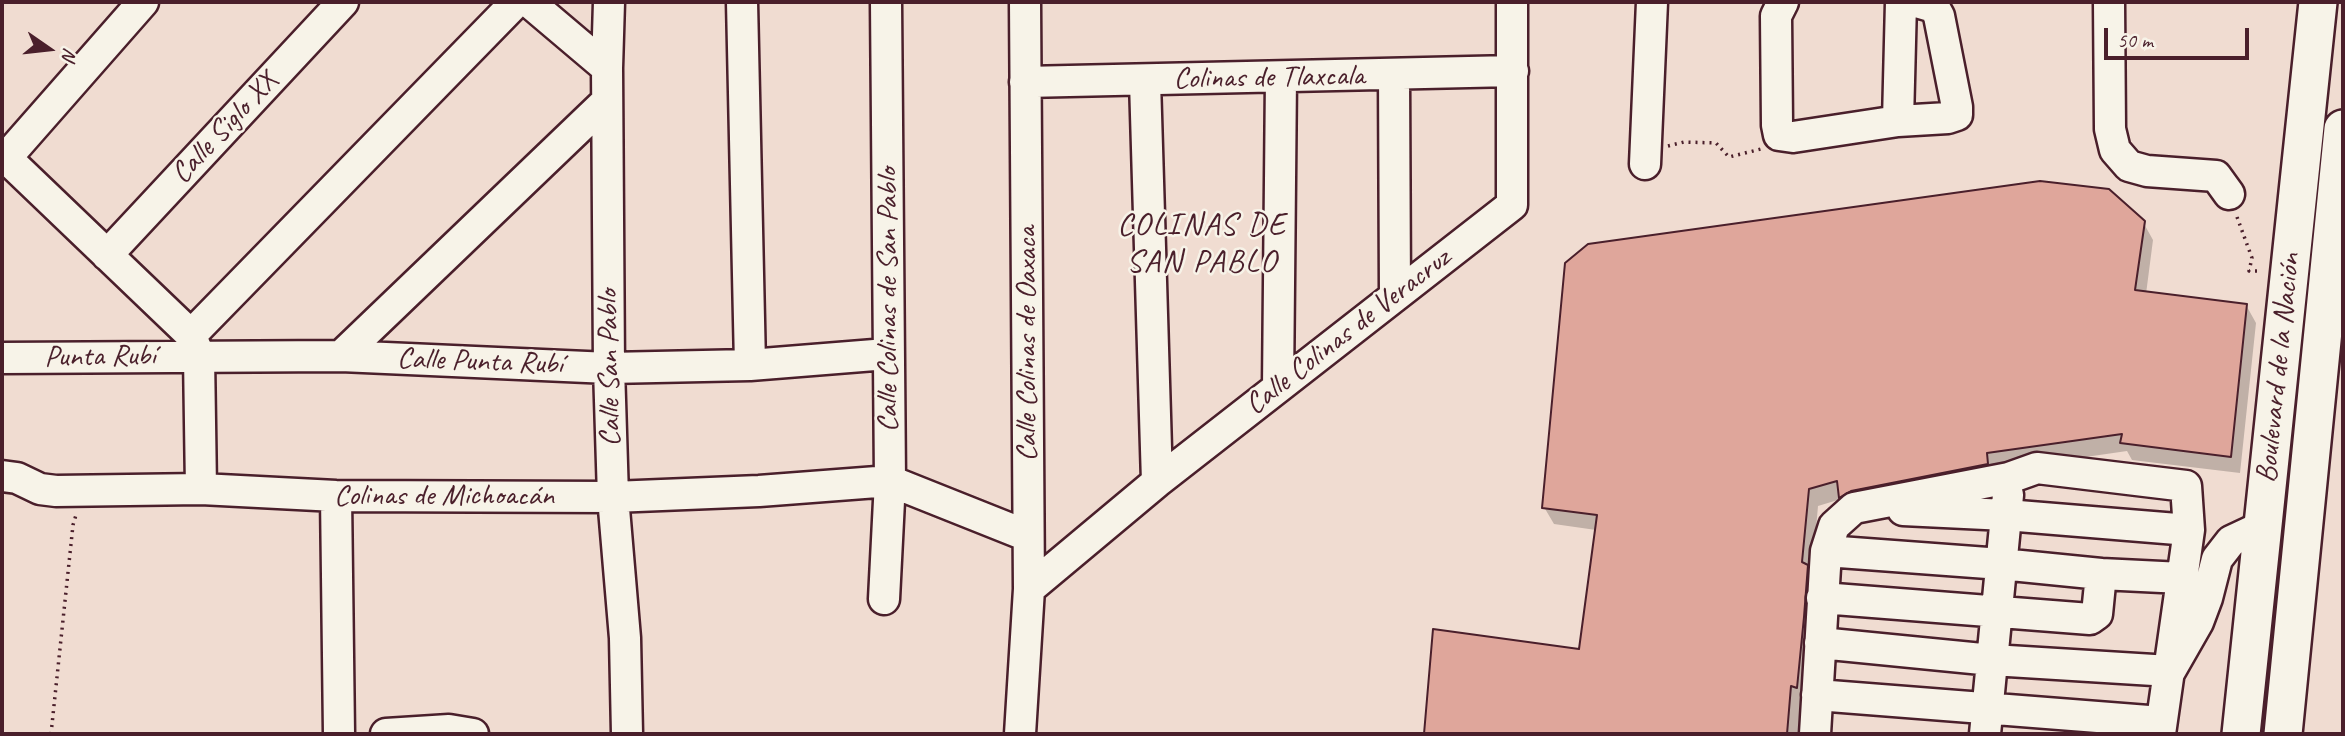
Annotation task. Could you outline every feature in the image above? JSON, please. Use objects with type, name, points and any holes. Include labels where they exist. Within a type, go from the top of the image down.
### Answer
[{"type":"main road","name":"Boulevard de la Nación","points":[[2241,734],[2318,2]]},
{"type":"main road","name":"Boulevard de la Nación","points":[[2283,734],[2343,129]]},
{"type":"street","points":[[143,2],[4,156],[107,255],[195,346],[201,489]]},
{"type":"street","name":"Calle Siglo XX","points":[[107,255],[343,2]]},
{"type":"street","points":[[195,346],[516,2]]},
{"type":"street","points":[[529,2],[607,68]]},
{"type":"street","name":"Calle San Pablo","points":[[609,2],[609,368],[613,497],[625,638],[626,734]]},
{"type":"street","points":[[742,2],[750,365]]},
{"type":"street","name":"Calle Colinas de San Pablo","points":[[884,598],[890,481],[886,2]]},
{"type":"street","name":"Calle Colinas de Oaxaca","points":[[1020,734],[1029,589],[1025,2]]},
{"type":"street","name":"Calle Colinas de Veracruz","points":[[1029,589],[1157,482],[1511,205],[1512,2]]},
{"type":"street","points":[[1645,164],[1652,2]]},
{"type":"street","points":[[1783,2],[1776,16],[1777,125],[1779,135],[1793,137],[1957,115],[1939,16],[1934,7],[1917,2]]},
{"type":"street","points":[[1898,121],[1901,2]]},
{"type":"street","points":[[2109,2],[2109,129],[2115,150],[2129,166],[2147,171],[2216,176],[2230,194]]},
{"type":"street","name":"Colinas de Tlaxcala","points":[[1025,82],[1513,71]]},
{"type":"street","points":[[1394,74],[1395,295]]},
{"type":"street","points":[[1278,387],[1281,78]]},
{"type":"street","points":[[1145,81],[1157,482]]},
{"type":"street","points":[[341,356],[607,101]]},
{"type":"street","name":"Calle Punta Rubí","points":[[195,346],[341,356],[609,368],[750,365],[887,354]]},
{"type":"street","name":"Punta Rubí","points":[[2,358],[195,346]]},
{"type":"street","points":[[1815,734],[1817,695],[1820,643],[1822,598],[1826,551],[1833,526],[1854,508],[2009,478],[2037,468],[2186,486],[2189,530],[2160,728],[1986,721],[1817,695]]},
{"type":"street","name":"Colinas de Michoacán","points":[[2,476],[17,478],[40,489],[201,489],[337,496],[613,497],[759,491],[890,481]]},
{"type":"street","points":[[1986,721],[2009,478]]},
{"type":"street","points":[[890,481],[1028,536]]},
{"type":"street","points":[[337,496],[340,734]]},
{"type":"street","points":[[1854,508],[2006,515],[2189,530]]},
{"type":"street","points":[[2170,671],[2198,622],[2217,559],[2231,541],[2263,526]]},
{"type":"street","points":[[1826,551],[2001,564],[2101,575],[2182,578]]},
{"type":"street","points":[[1822,598],[2090,619],[2097,614],[2101,575]]},
{"type":"street","points":[[1820,643],[1992,660],[2170,671]]},
{"type":"street","points":[[386,734],[449,730],[472,734]]},
{"type":"path","points":[[1645,164],[1656,150],[1684,142],[1716,143],[1729,157],[1758,152],[1779,135]]},
{"type":"path","points":[[2230,194],[2252,258],[2249,271],[2263,271],[2261,290],[2287,294]]},
{"type":"path","points":[[51,734],[73,525],[83,490]]},
{"type":"building","points":[[2040,181],[2109,189],[2145,221],[2135,290],[2247,304],[2231,457],[2120,443],[2122,434],[1987,453],[1988,464],[1851,491],[1839,498],[1837,481],[1809,489],[1802,562],[1808,565],[1804,617],[1797,688],[1791,686],[1787,734],[1424,734],[1433,629],[1579,649],[1597,515],[1542,508],[1565,263],[1588,244]]},
{"type":"district","name":"COLINAS DE SAN PABLO","points":[[1202,244]]}]
